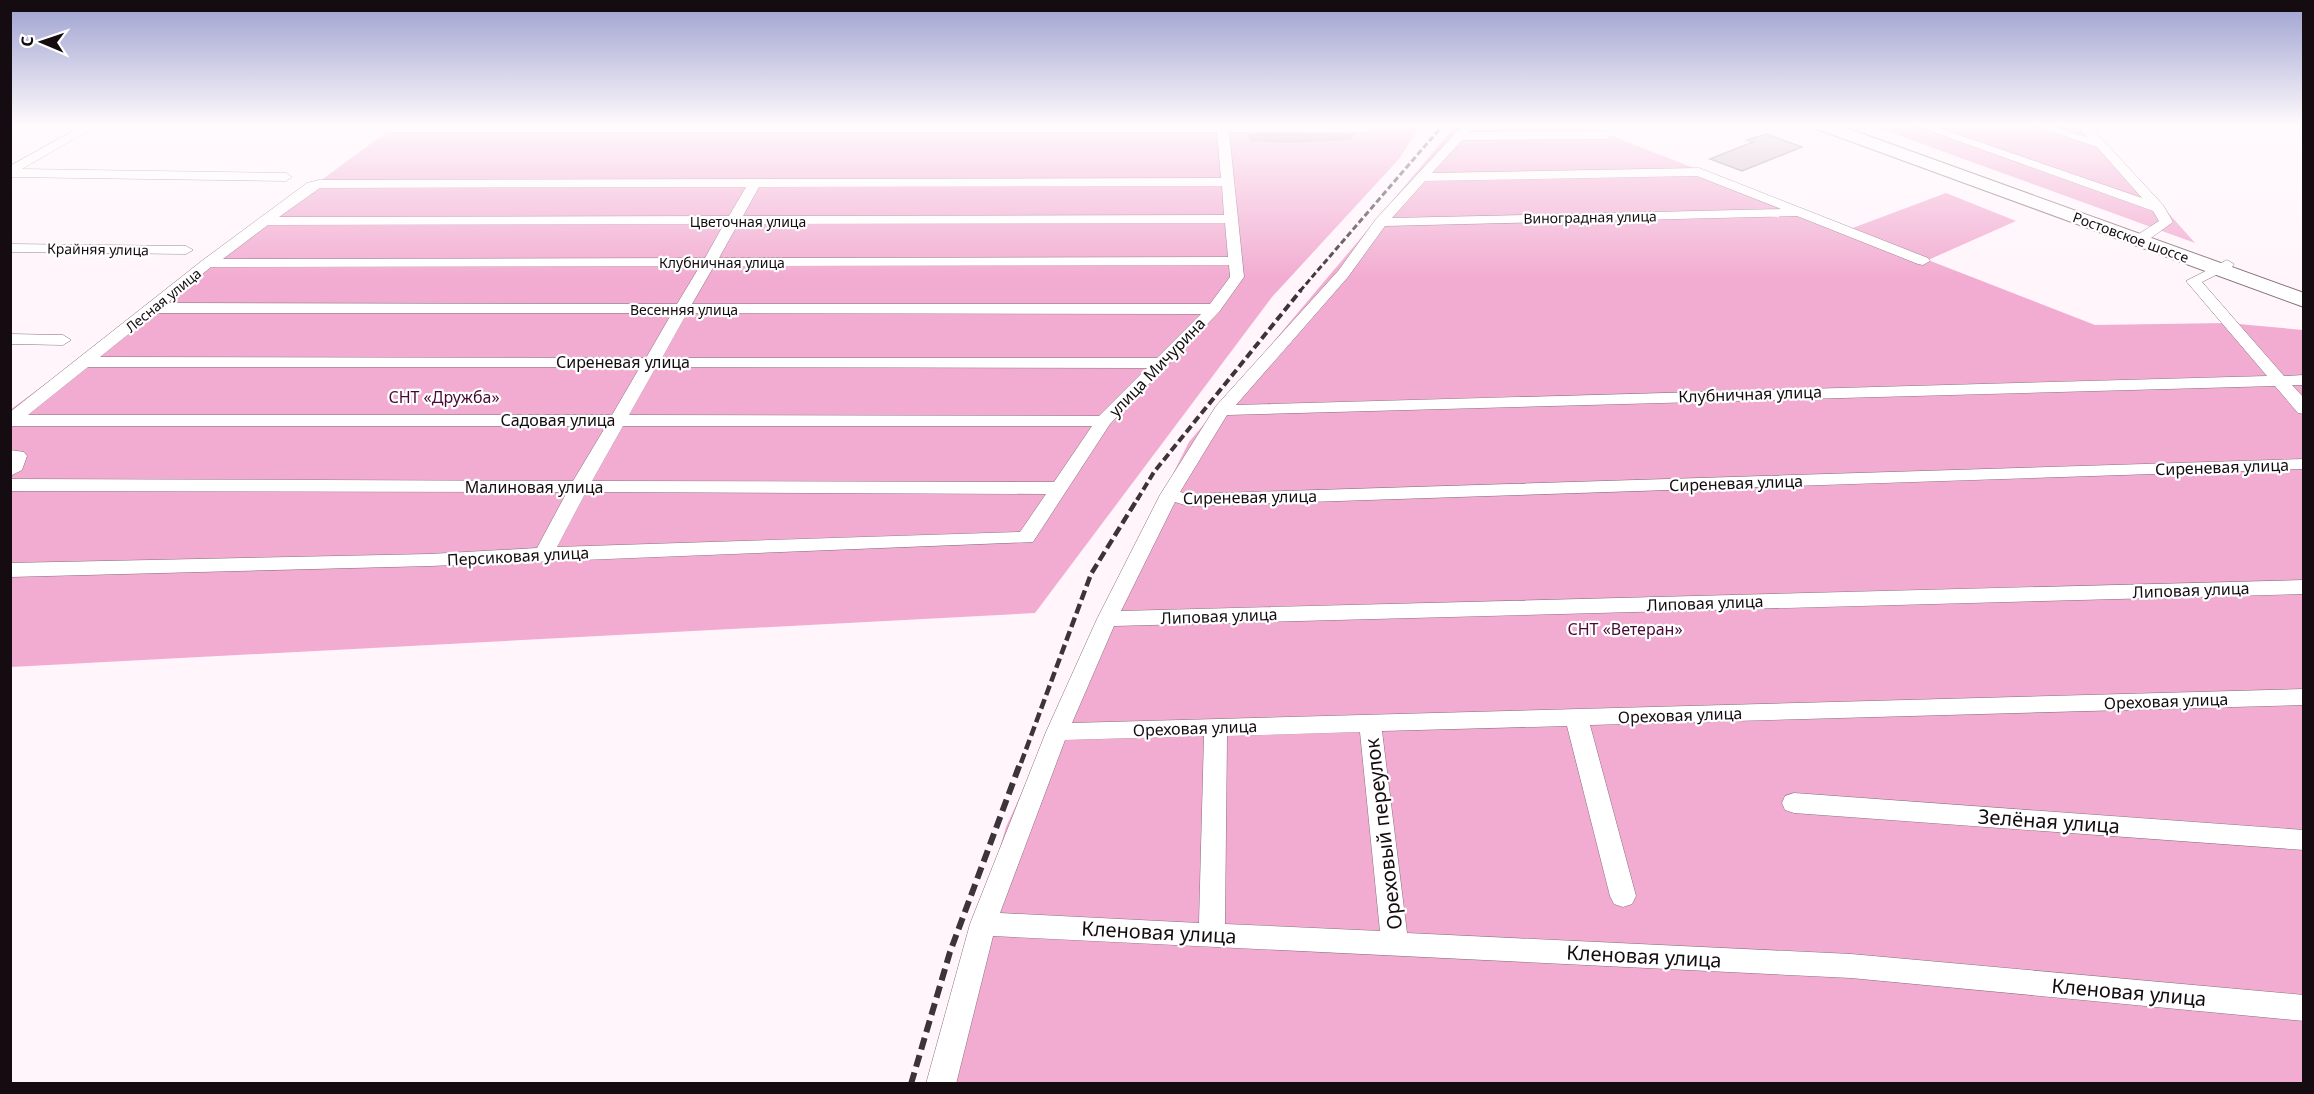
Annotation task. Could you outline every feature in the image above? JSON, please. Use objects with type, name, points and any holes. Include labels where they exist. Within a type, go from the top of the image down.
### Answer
[{"type":"highway","name":"Ростовское шоссе","points":[[1968,176],[2144,238]]},
{"type":"highway","name":"Ростовское шоссе","points":[[1977,176],[2222,267],[2304,301]]},
{"type":"highway","name":"Ростовское шоссе","points":[[2222,267],[2304,292]]},
{"type":"street","points":[[234,176],[286,177]]},
{"type":"street","name":"улица Мичурина","points":[[1026,538],[1104,421],[1214,309],[1237,277],[1228,176]]},
{"type":"street","points":[[941,1083],[983,924],[1057,732],[1107,619],[1169,495],[1222,410],[1342,274],[1381,222],[1422,177],[1474,176]]},
{"type":"street","points":[[1709,176],[1923,261]]},
{"type":"street","points":[[2066,176],[2158,208]]},
{"type":"street","points":[[2129,176],[2158,208],[2166,222],[2144,238]]},
{"type":"street","points":[[544,554],[579,487],[755,183],[1229,182]]},
{"type":"street","name":"Лесная улица","points":[[12,421],[208,263],[312,186],[319,184],[755,183]]},
{"type":"street","name":"Виноградная улица","points":[[1381,222],[1800,212]]},
{"type":"street","name":"Цветочная улица","points":[[263,221],[1233,219]]},
{"type":"street","name":"Крайняя улица","points":[[10,248],[186,250]]},
{"type":"street","name":"Клубничная улица","points":[[208,263],[1236,261]]},
{"type":"street","points":[[2222,267],[2193,281],[2233,330],[2304,409]]},
{"type":"street","name":"Весенняя улица","points":[[153,308],[1214,309]]},
{"type":"street","points":[[10,339],[63,340]]},
{"type":"street","name":"Сиреневая улица","points":[[85,362],[1161,363]]},
{"type":"street","name":"Клубничная улица","points":[[1222,410],[2304,380]]},
{"type":"street","name":"Садовая улица","points":[[12,421],[1104,421]]},
{"type":"street","points":[[10,455],[18,456],[16,466],[10,471]]},
{"type":"street","name":"Сиреневая улица","points":[[1169,495],[1179,499],[1200,500],[2304,464]]},
{"type":"street","name":"Малиновая улица","points":[[10,485],[1058,488]]},
{"type":"street","name":"Персиковая улица","points":[[10,570],[430,560],[1026,538]]},
{"type":"street","name":"Липовая улица","points":[[1107,619],[2304,587]]},
{"type":"street","name":"Ореховая улица","points":[[1057,732],[2304,697]]},
{"type":"street","points":[[1576,717],[1623,896]]},
{"type":"street","name":"Ореховый переулок","points":[[1370,723],[1395,944]]},
{"type":"street","points":[[1212,935],[1216,728]]},
{"type":"street","name":"Зелёная улица","points":[[1794,802],[2304,840]]},
{"type":"street","name":"Кленовая улица","points":[[983,924],[1851,966],[2304,1008]]},
{"type":"green space","name":"СНТ «Дружба»","points":[[327,176],[1383,176],[1272,297],[1035,613],[11,667],[10,410]]},
{"type":"green space","name":"СНТ «Ветеран»","points":[[1413,176],[1715,176],[1850,229],[1946,193],[2016,221],[1928,260],[2095,325],[2227,323],[2303,330],[2303,1083],[929,1084],[1006,827],[1115,588],[1189,442]]},
{"type":"green space","points":[[2011,176],[2135,176],[2195,243]]},
{"type":"railway","points":[[1300,291],[1399,176]]},
{"type":"railway","points":[[1137,500],[1154,472],[1301,290]]},
{"type":"railway","points":[[1021,763],[1091,574],[1138,498]]},
{"type":"railway","points":[[911,1084],[950,952],[1021,761]]}]
